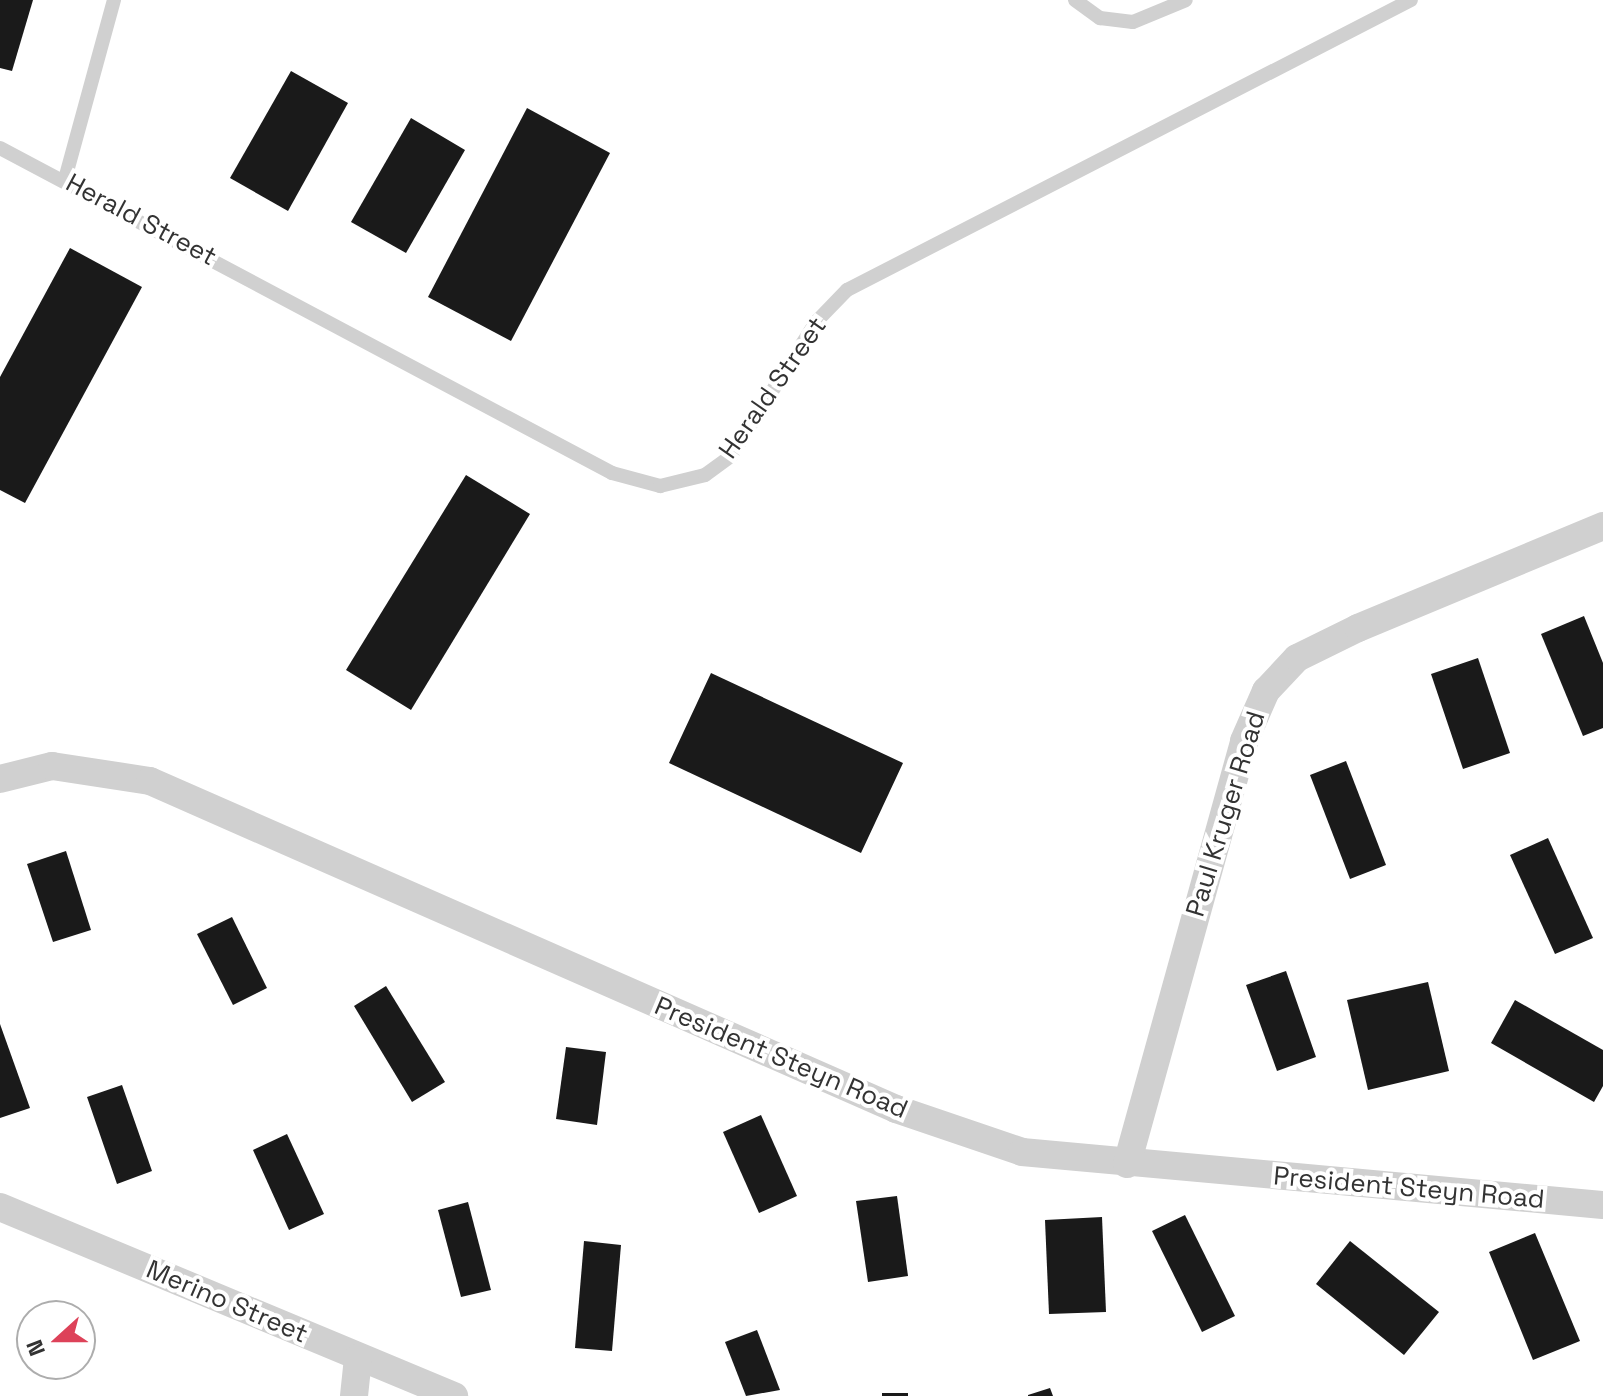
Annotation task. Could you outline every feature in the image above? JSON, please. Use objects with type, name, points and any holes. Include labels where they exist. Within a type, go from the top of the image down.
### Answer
[{"type":"street","name":"Paul Kruger Road","points":[[1127,1164],[1244,741],[1273,681],[1297,658],[1358,628],[1603,526]]},
{"type":"street","name":"President Steyn Road","points":[[0,779],[52,766],[150,781],[896,1109],[1022,1152],[1127,1164],[1603,1205]]},
{"type":"street","name":"Merino Street","points":[[0,1207],[454,1396]]},
{"type":"street","points":[[354,1396],[358,1358]]},
{"type":"lane","points":[[65,179],[114,0]]},
{"type":"lane","points":[[1075,0],[1100,18],[1133,22],[1186,0]]},
{"type":"lane","name":"Herald Street","points":[[0,148],[65,179],[612,473],[676,484],[731,456],[816,322],[847,290],[1411,0]]},
{"type":"building","points":[[0,0],[33,0],[12,71],[0,68]]},
{"type":"building","points":[[291,71],[348,103],[288,211],[230,178]]},
{"type":"building","points":[[527,108],[610,153],[511,341],[428,297]]},
{"type":"building","points":[[411,118],[465,150],[406,253],[351,222]]},
{"type":"building","points":[[70,248],[142,287],[25,503],[0,490],[0,377]]},
{"type":"building","points":[[466,475],[530,514],[411,710],[346,670]]},
{"type":"building","points":[[1584,616],[1603,663],[1603,728],[1583,736],[1541,634]]},
{"type":"building","points":[[1478,658],[1510,753],[1463,769],[1431,674]]},
{"type":"building","points":[[711,673],[903,763],[861,853],[669,763]]},
{"type":"building","points":[[1346,761],[1386,865],[1350,879],[1310,775]]},
{"type":"building","points":[[1548,838],[1593,938],[1555,954],[1510,855]]},
{"type":"building","points":[[66,851],[91,930],[53,942],[27,864]]},
{"type":"building","points":[[232,917],[267,988],[233,1005],[197,934]]},
{"type":"building","points":[[1286,971],[1316,1057],[1277,1071],[1246,985]]},
{"type":"building","points":[[1428,982],[1449,1071],[1368,1090],[1347,1000]]},
{"type":"building","points":[[386,986],[445,1082],[412,1102],[354,1006]]},
{"type":"building","points":[[1515,1000],[1603,1050],[1603,1086],[1594,1102],[1491,1043]]},
{"type":"building","points":[[0,1024],[30,1108],[0,1118]]},
{"type":"building","points":[[566,1047],[606,1052],[597,1125],[556,1119]]},
{"type":"building","points":[[122,1085],[152,1171],[117,1184],[87,1097]]},
{"type":"building","points":[[761,1115],[797,1196],[759,1213],[723,1132]]},
{"type":"building","points":[[287,1134],[324,1214],[289,1230],[253,1150]]},
{"type":"building","points":[[897,1196],[908,1276],[868,1282],[856,1201]]},
{"type":"building","points":[[468,1202],[491,1290],[461,1297],[438,1210]]},
{"type":"building","points":[[1185,1215],[1235,1316],[1202,1332],[1152,1231]]},
{"type":"building","points":[[1102,1217],[1106,1312],[1049,1314],[1045,1220]]},
{"type":"building","points":[[1535,1233],[1580,1341],[1533,1360],[1489,1252]]},
{"type":"building","points":[[584,1241],[621,1245],[612,1351],[575,1348]]},
{"type":"building","points":[[1350,1241],[1439,1312],[1404,1355],[1316,1284]]},
{"type":"building","points":[[757,1330],[780,1390],[746,1396],[725,1342]]},
{"type":"building","points":[[1050,1388],[1053,1396],[1028,1396],[1028,1395]]},
{"type":"building","points":[[882,1393],[908,1393],[908,1396],[882,1396]]}]
